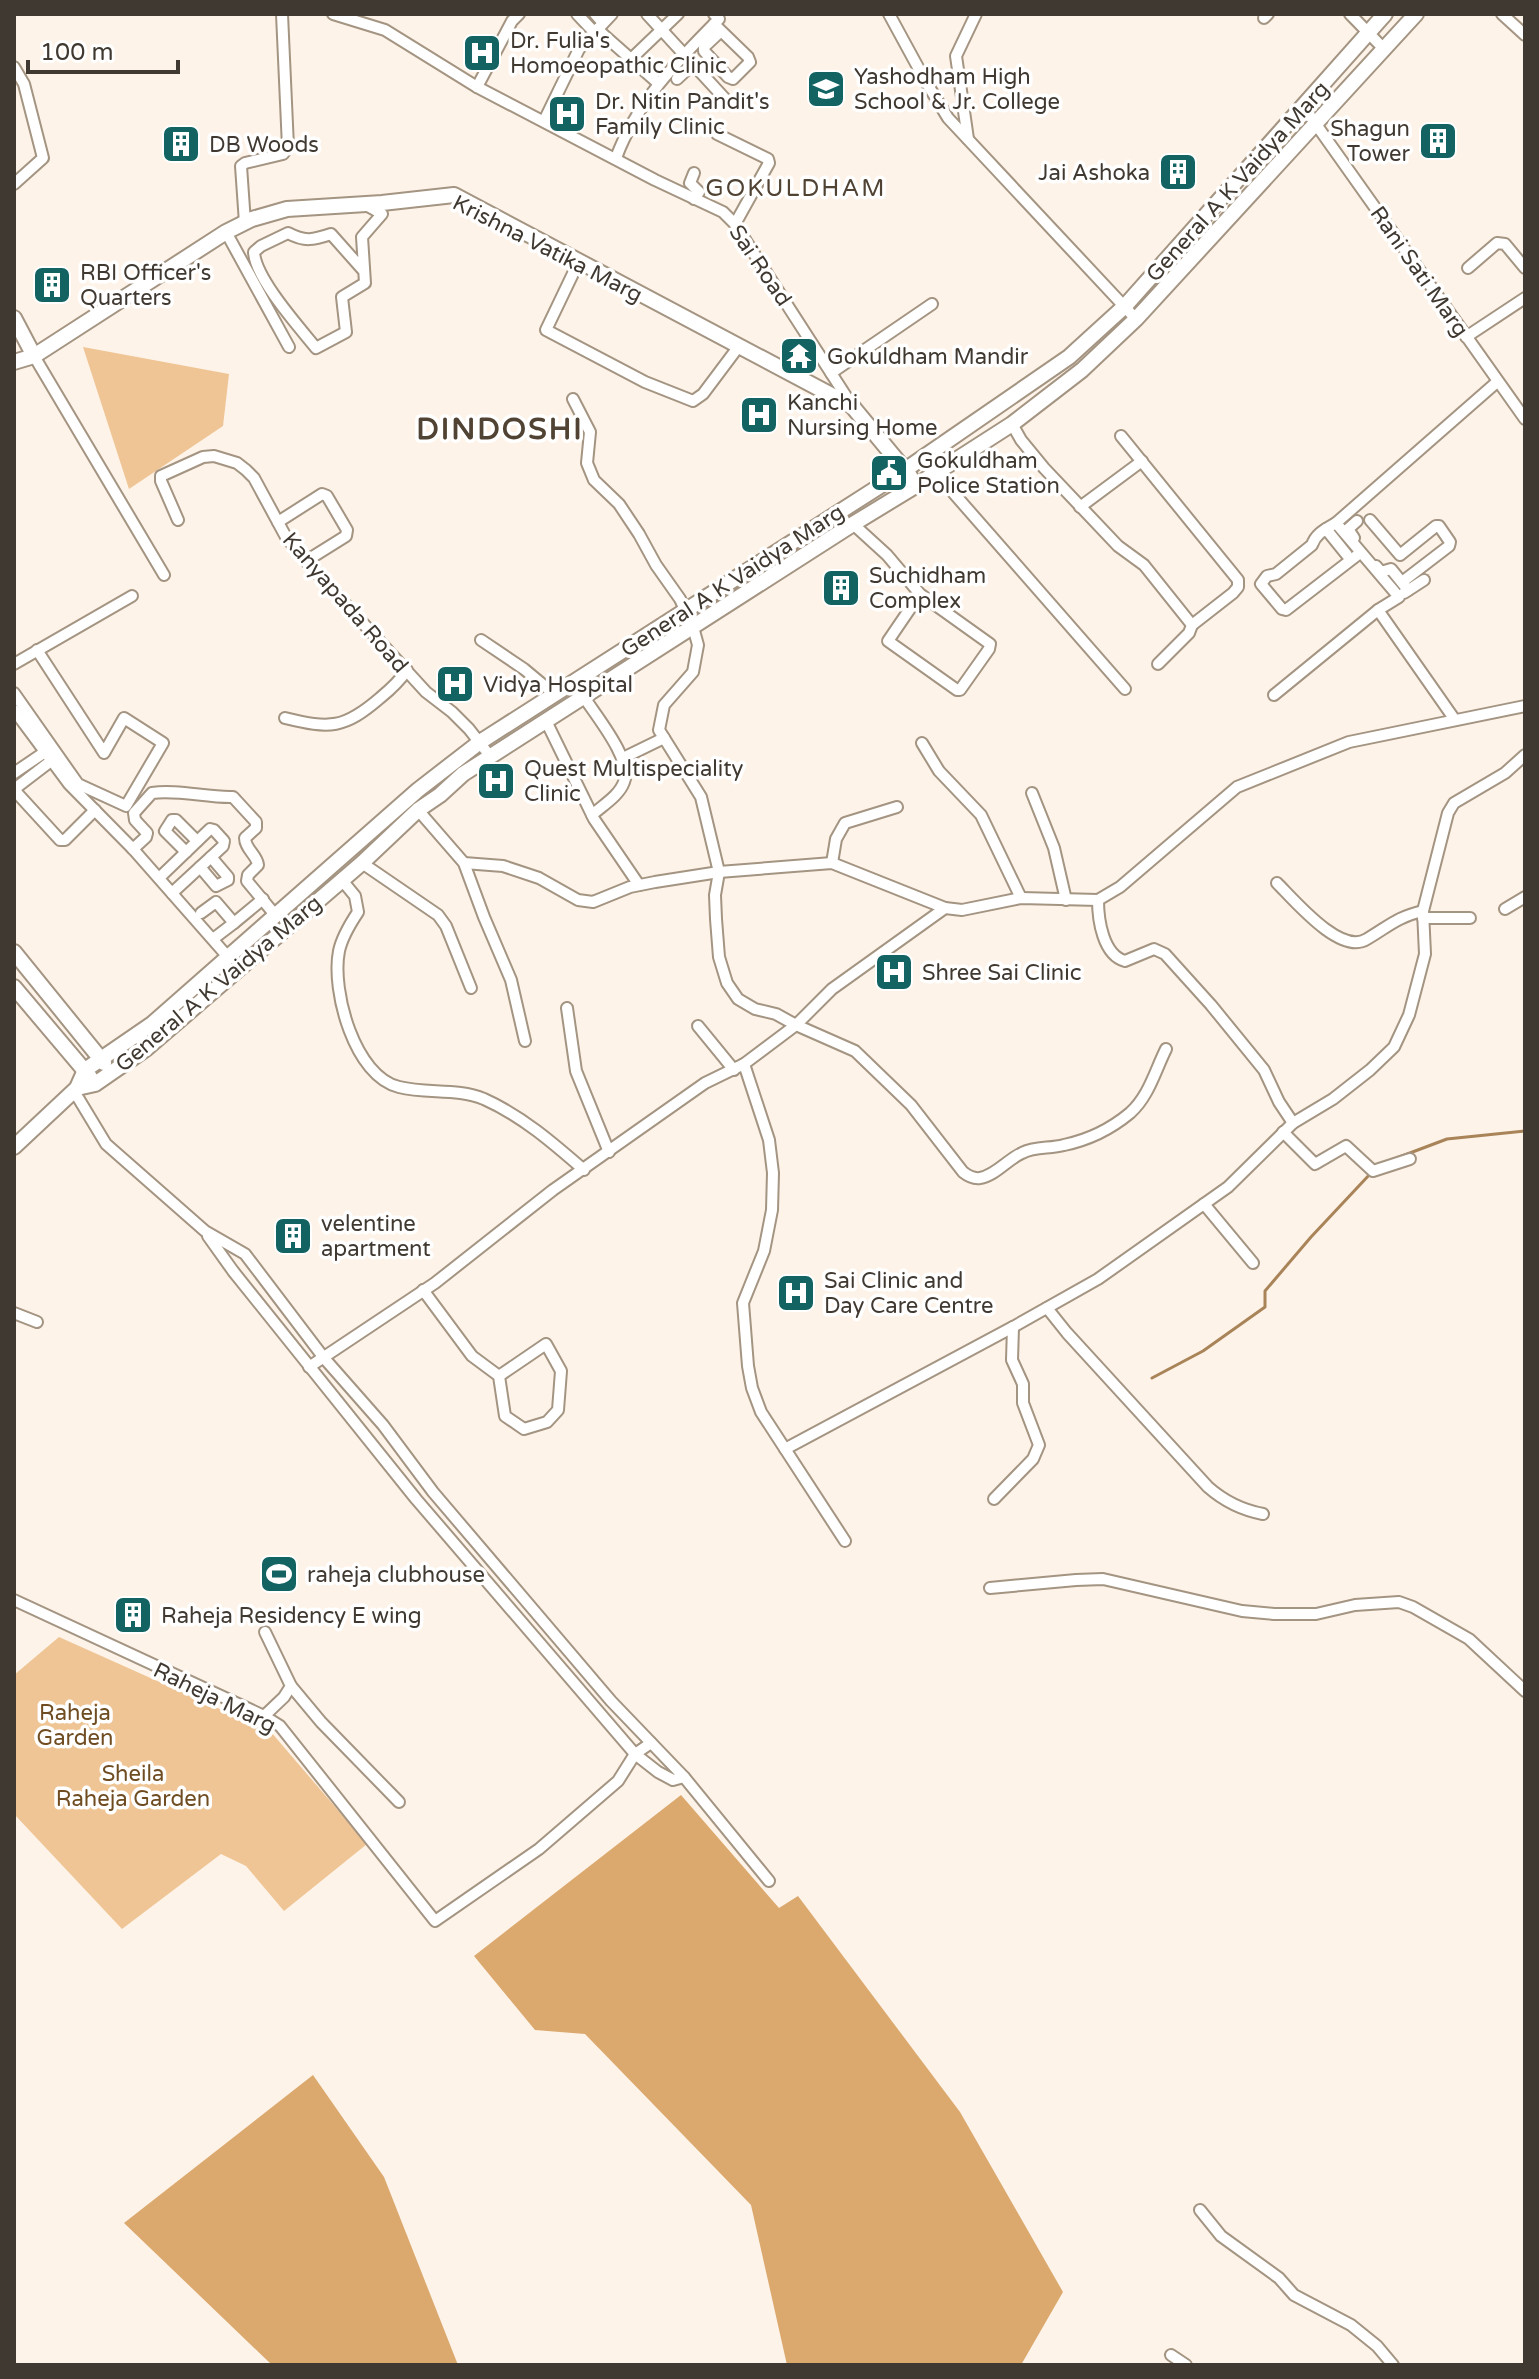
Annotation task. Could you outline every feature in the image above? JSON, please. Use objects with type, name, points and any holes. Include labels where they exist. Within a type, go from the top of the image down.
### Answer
[{"type":"main road","name":"General A K Vaidya Marg","points":[[14,1147],[76,1090],[85,1070],[152,1024],[418,790],[480,742],[905,470],[1069,357],[1125,306],[1385,14]]},
{"type":"main road","name":"General A K Vaidya Marg","points":[[95,1084],[158,1039],[463,774],[1012,424],[1082,370],[1136,319],[1416,14]]},
{"type":"main road","name":"Krishna Vatika Marg","points":[[14,362],[34,356],[226,232],[245,223],[287,209],[454,195],[852,406],[917,485]]},
{"type":"main road","points":[[14,318],[34,356]]},
{"type":"main road","points":[[14,952],[111,1073]]},
{"type":"main road","points":[[14,987],[95,1084],[76,1090]]},
{"type":"street","points":[[245,223],[241,166],[283,154],[288,147],[282,14]]},
{"type":"street","name":"Sai Road","points":[[333,14],[385,30],[477,87],[616,158],[700,195],[723,212],[735,224],[852,406]]},
{"type":"street","points":[[477,87],[512,21],[519,14]]},
{"type":"street","points":[[577,14],[598,28],[658,83]]},
{"type":"street","points":[[595,14],[598,28]]},
{"type":"street","points":[[544,121],[579,49],[612,14]]},
{"type":"street","points":[[647,14],[727,101]]},
{"type":"street","points":[[630,60],[678,14]]},
{"type":"street","points":[[889,14],[948,118],[1136,319]]},
{"type":"street","points":[[968,139],[956,56],[976,14]]},
{"type":"street","points":[[1350,14],[1384,49]]},
{"type":"street","points":[[1502,14],[1525,35]]},
{"type":"street","points":[[719,21],[750,62],[733,79],[704,51],[719,21]]},
{"type":"street","points":[[616,158],[658,83],[719,21]]},
{"type":"street","points":[[677,79],[693,64]]},
{"type":"street","points":[[14,67],[24,84],[43,158],[14,184]]},
{"type":"street","name":"Rani Sati Marg","points":[[1303,106],[1525,419]]},
{"type":"street","points":[[717,134],[757,152],[769,163],[735,224]]},
{"type":"street","points":[[694,173],[690,183],[700,195]]},
{"type":"street","points":[[361,202],[382,214],[362,237],[365,283],[342,297],[346,332],[316,348],[257,268],[254,252],[288,233],[311,241],[331,234],[363,270]]},
{"type":"street","points":[[226,232],[289,347]]},
{"type":"street","points":[[1468,268],[1497,243],[1505,244],[1525,268]]},
{"type":"street","points":[[579,261],[546,330],[558,337],[645,382],[693,401],[703,394],[739,346]]},
{"type":"street","points":[[1468,335],[1525,298]]},
{"type":"street","points":[[831,373],[932,304]]},
{"type":"street","points":[[34,356],[164,575]]},
{"type":"street","points":[[1360,553],[1286,610],[1261,584],[1312,545],[1314,538],[1497,382]]},
{"type":"street","points":[[573,399],[590,432],[587,463],[594,480],[619,504],[685,609],[698,645],[693,672],[664,705],[659,730],[701,797],[719,872],[715,895],[719,957],[727,983],[738,999],[855,1051],[911,1105],[970,1177],[989,1175],[1023,1152],[1063,1146],[1110,1128],[1133,1111],[1150,1089],[1166,1049]]},
{"type":"street","points":[[1012,424],[1021,440],[1080,507],[1118,546],[1153,574],[1192,625]]},
{"type":"street","points":[[1121,436],[1238,580],[1238,587],[1233,593],[1192,625],[1189,633],[1158,664]]},
{"type":"street","name":"Kanyapada Road","points":[[178,520],[161,476],[203,457],[214,456],[237,463],[254,478],[286,537],[306,561],[426,692],[452,712],[490,756]]},
{"type":"street","points":[[1080,507],[1142,461]]},
{"type":"street","points":[[936,473],[1125,689]]},
{"type":"street","points":[[278,522],[322,494],[327,496],[347,530],[346,536],[306,561]]},
{"type":"street","points":[[1274,695],[1403,589],[1449,546],[1450,542],[1436,526],[1400,555],[1370,520]]},
{"type":"street","points":[[1357,521],[1348,529],[1349,532],[1381,572],[1391,569],[1403,589]]},
{"type":"street","points":[[853,524],[887,555],[920,594],[990,644],[960,690],[888,641],[920,594]]},
{"type":"street","points":[[1331,526],[1403,589]]},
{"type":"street","points":[[1331,526],[1347,555]]},
{"type":"street","points":[[1403,589],[1424,580]]},
{"type":"street","points":[[14,664],[132,596]]},
{"type":"street","points":[[1378,610],[1455,720]]},
{"type":"street","points":[[481,640],[554,694]]},
{"type":"street","points":[[14,693],[78,784],[126,806],[163,743],[124,718],[104,753],[37,650]]},
{"type":"street","points":[[285,718],[330,726],[350,721],[399,682],[407,670]]},
{"type":"street","points":[[584,697],[623,758],[626,774],[619,792],[592,815]]},
{"type":"street","points":[[464,863],[503,866],[539,878],[578,900],[593,902],[639,885],[719,872],[832,863],[945,908],[962,910],[1021,898],[1098,900],[1120,887],[1237,787],[1349,742],[1525,706]]},
{"type":"street","points":[[14,710],[69,784],[133,849],[228,957]]},
{"type":"street","points":[[546,721],[592,815],[639,885]]},
{"type":"street","points":[[623,758],[664,738]]},
{"type":"street","points":[[922,743],[939,771],[981,815],[1021,898]]},
{"type":"street","points":[[785,1449],[1098,1279],[1228,1187],[1293,1123],[1333,1099],[1370,1070],[1394,1047],[1409,1015],[1425,954],[1423,915],[1448,813],[1454,803],[1505,773],[1525,755]]},
{"type":"street","points":[[14,773],[48,756]]},
{"type":"street","points":[[48,756],[17,787],[16,792],[60,840],[65,840],[95,810]]},
{"type":"street","points":[[133,849],[147,833],[135,820],[134,813],[152,793],[233,797],[256,822],[256,828],[245,838],[245,843],[258,865],[248,875],[247,881],[276,916]]},
{"type":"street","points":[[1032,793],[1054,848],[1066,900]]},
{"type":"street","points":[[832,863],[836,839],[845,823],[897,807]]},
{"type":"street","points":[[418,810],[464,863],[511,980],[525,1041]]},
{"type":"street","points":[[186,852],[165,831],[172,820],[176,820],[197,841]]},
{"type":"street","points":[[159,878],[210,829],[224,841],[223,846],[172,893]]},
{"type":"street","points":[[200,867],[216,886],[228,880],[211,857]]},
{"type":"street","points":[[362,863],[438,915],[446,926],[471,988]]},
{"type":"street","points":[[341,879],[355,896],[358,912],[346,931],[339,952],[338,991],[358,1052],[379,1078],[398,1087],[480,1098],[514,1114],[584,1170]]},
{"type":"street","points":[[1277,883],[1314,919],[1347,942],[1357,944],[1403,916],[1470,918]]},
{"type":"street","points":[[1505,909],[1525,897]]},
{"type":"street","points":[[213,939],[263,899]]},
{"type":"street","points":[[1098,900],[1101,929],[1116,957],[1125,961],[1154,949],[1165,954],[1264,1070],[1293,1123]]},
{"type":"street","points":[[201,913],[216,902],[234,923]]},
{"type":"street","points":[[309,1367],[423,1290],[553,1190],[705,1083],[739,1067],[796,1025],[832,989],[945,908]]},
{"type":"street","points":[[567,1008],[576,1071],[609,1152]]},
{"type":"street","points":[[698,1026],[739,1067],[769,1140],[773,1173],[772,1210],[764,1251],[743,1303],[752,1388],[761,1412],[845,1541]]},
{"type":"street","points":[[76,1090],[106,1144],[205,1231],[245,1254],[324,1358],[383,1425],[443,1504],[611,1701],[684,1777],[769,1881]]},
{"type":"street","points":[[1283,1132],[1315,1164],[1346,1146],[1373,1171],[1410,1159]]},
{"type":"street","points":[[1204,1204],[1253,1263]]},
{"type":"street","points":[[205,1231],[233,1271],[416,1499],[635,1754],[673,1780],[684,1777]]},
{"type":"street","points":[[423,1290],[472,1356],[499,1376],[505,1416],[524,1429],[547,1422],[558,1410],[561,1371],[546,1344],[499,1376]]},
{"type":"street","points":[[1047,1308],[1208,1487],[1221,1498],[1245,1510],[1263,1514]]},
{"type":"street","points":[[14,1313],[37,1322]]},
{"type":"street","points":[[994,1499],[1033,1459],[1039,1445],[1023,1403],[1023,1384],[1012,1360],[1013,1327]]},
{"type":"street","points":[[990,1588],[1103,1579],[1242,1611],[1274,1614],[1316,1614],[1355,1605],[1399,1602],[1469,1639],[1525,1691]]},
{"type":"street","name":"Raheja Marg","points":[[14,1600],[280,1726],[435,1921],[539,1849],[618,1781],[635,1754]]},
{"type":"street","points":[[265,1632],[291,1686],[321,1722],[399,1802]]},
{"type":"street","points":[[264,1716],[291,1686]]},
{"type":"street","points":[[635,1754],[651,1743]]},
{"type":"street","points":[[1200,2210],[1221,2236],[1279,2278],[1294,2295],[1351,2325],[1377,2346],[1393,2365]]},
{"type":"street","points":[[1171,2355],[1186,2365]]},
{"type":"green space","points":[[83,347],[229,374],[223,426],[129,489]]},
{"type":"green space","name":"Sheila Raheja Garden","points":[[59,1637],[271,1732],[367,1844],[284,1911],[246,1866],[221,1854],[122,1929],[14,1814],[14,1675]]},
{"type":"shaded area","points":[[681,1795],[779,1908],[798,1896],[960,2112],[1063,2292],[1021,2365],[787,2365],[751,2205],[585,2034],[535,2030],[474,1956]]},
{"type":"shaded area","points":[[313,2075],[384,2177],[458,2365],[272,2365],[124,2223]]},
{"type":"waterway","points":[[1378,1165],[1447,1139],[1525,1131]]},
{"type":"waterway","points":[[1152,1378],[1203,1351],[1265,1307],[1265,1291],[1371,1173]]},
{"type":"place","name":"Dr. Fulia's Homoeopathic Clinic","points":[[482,53]]},
{"type":"place","name":"Yashodham High School & Jr. College","points":[[826,89]]},
{"type":"place","name":"Dr. Nitin Pandit's Family Clinic","points":[[567,114]]},
{"type":"place","name":"Shagun Tower","points":[[1438,141]]},
{"type":"place","name":"DB Woods","points":[[181,144]]},
{"type":"place","name":"Jai Ashoka","points":[[1178,172]]},
{"type":"place","name":"RBI Officer's Quarters","points":[[52,285]]},
{"type":"place","name":"Gokuldham Mandir","points":[[799,356]]},
{"type":"place","name":"Kanchi Nursing Home","points":[[759,415]]},
{"type":"place","name":"Gokuldham Police Station","points":[[889,473]]},
{"type":"place","name":"Suchidham Complex","points":[[841,588]]},
{"type":"place","name":"Vidya Hospital","points":[[455,684]]},
{"type":"place","name":"Quest Multispeciality Clinic","points":[[496,781]]},
{"type":"place","name":"Shree Sai Clinic","points":[[894,972]]},
{"type":"place","name":"velentine apartment","points":[[293,1236]]},
{"type":"place","name":"Sai Clinic and Day Care Centre","points":[[796,1293]]},
{"type":"place","name":"raheja clubhouse","points":[[279,1574]]},
{"type":"place","name":"Raheja Residency E wing","points":[[133,1615]]},
{"type":"district","name":"GOKULDHAM","points":[[796,188]]},
{"type":"district","name":"DINDOSHI","points":[[500,429]]},
{"type":"park label","name":"Raheja Garden","points":[[75,1724]]}]
